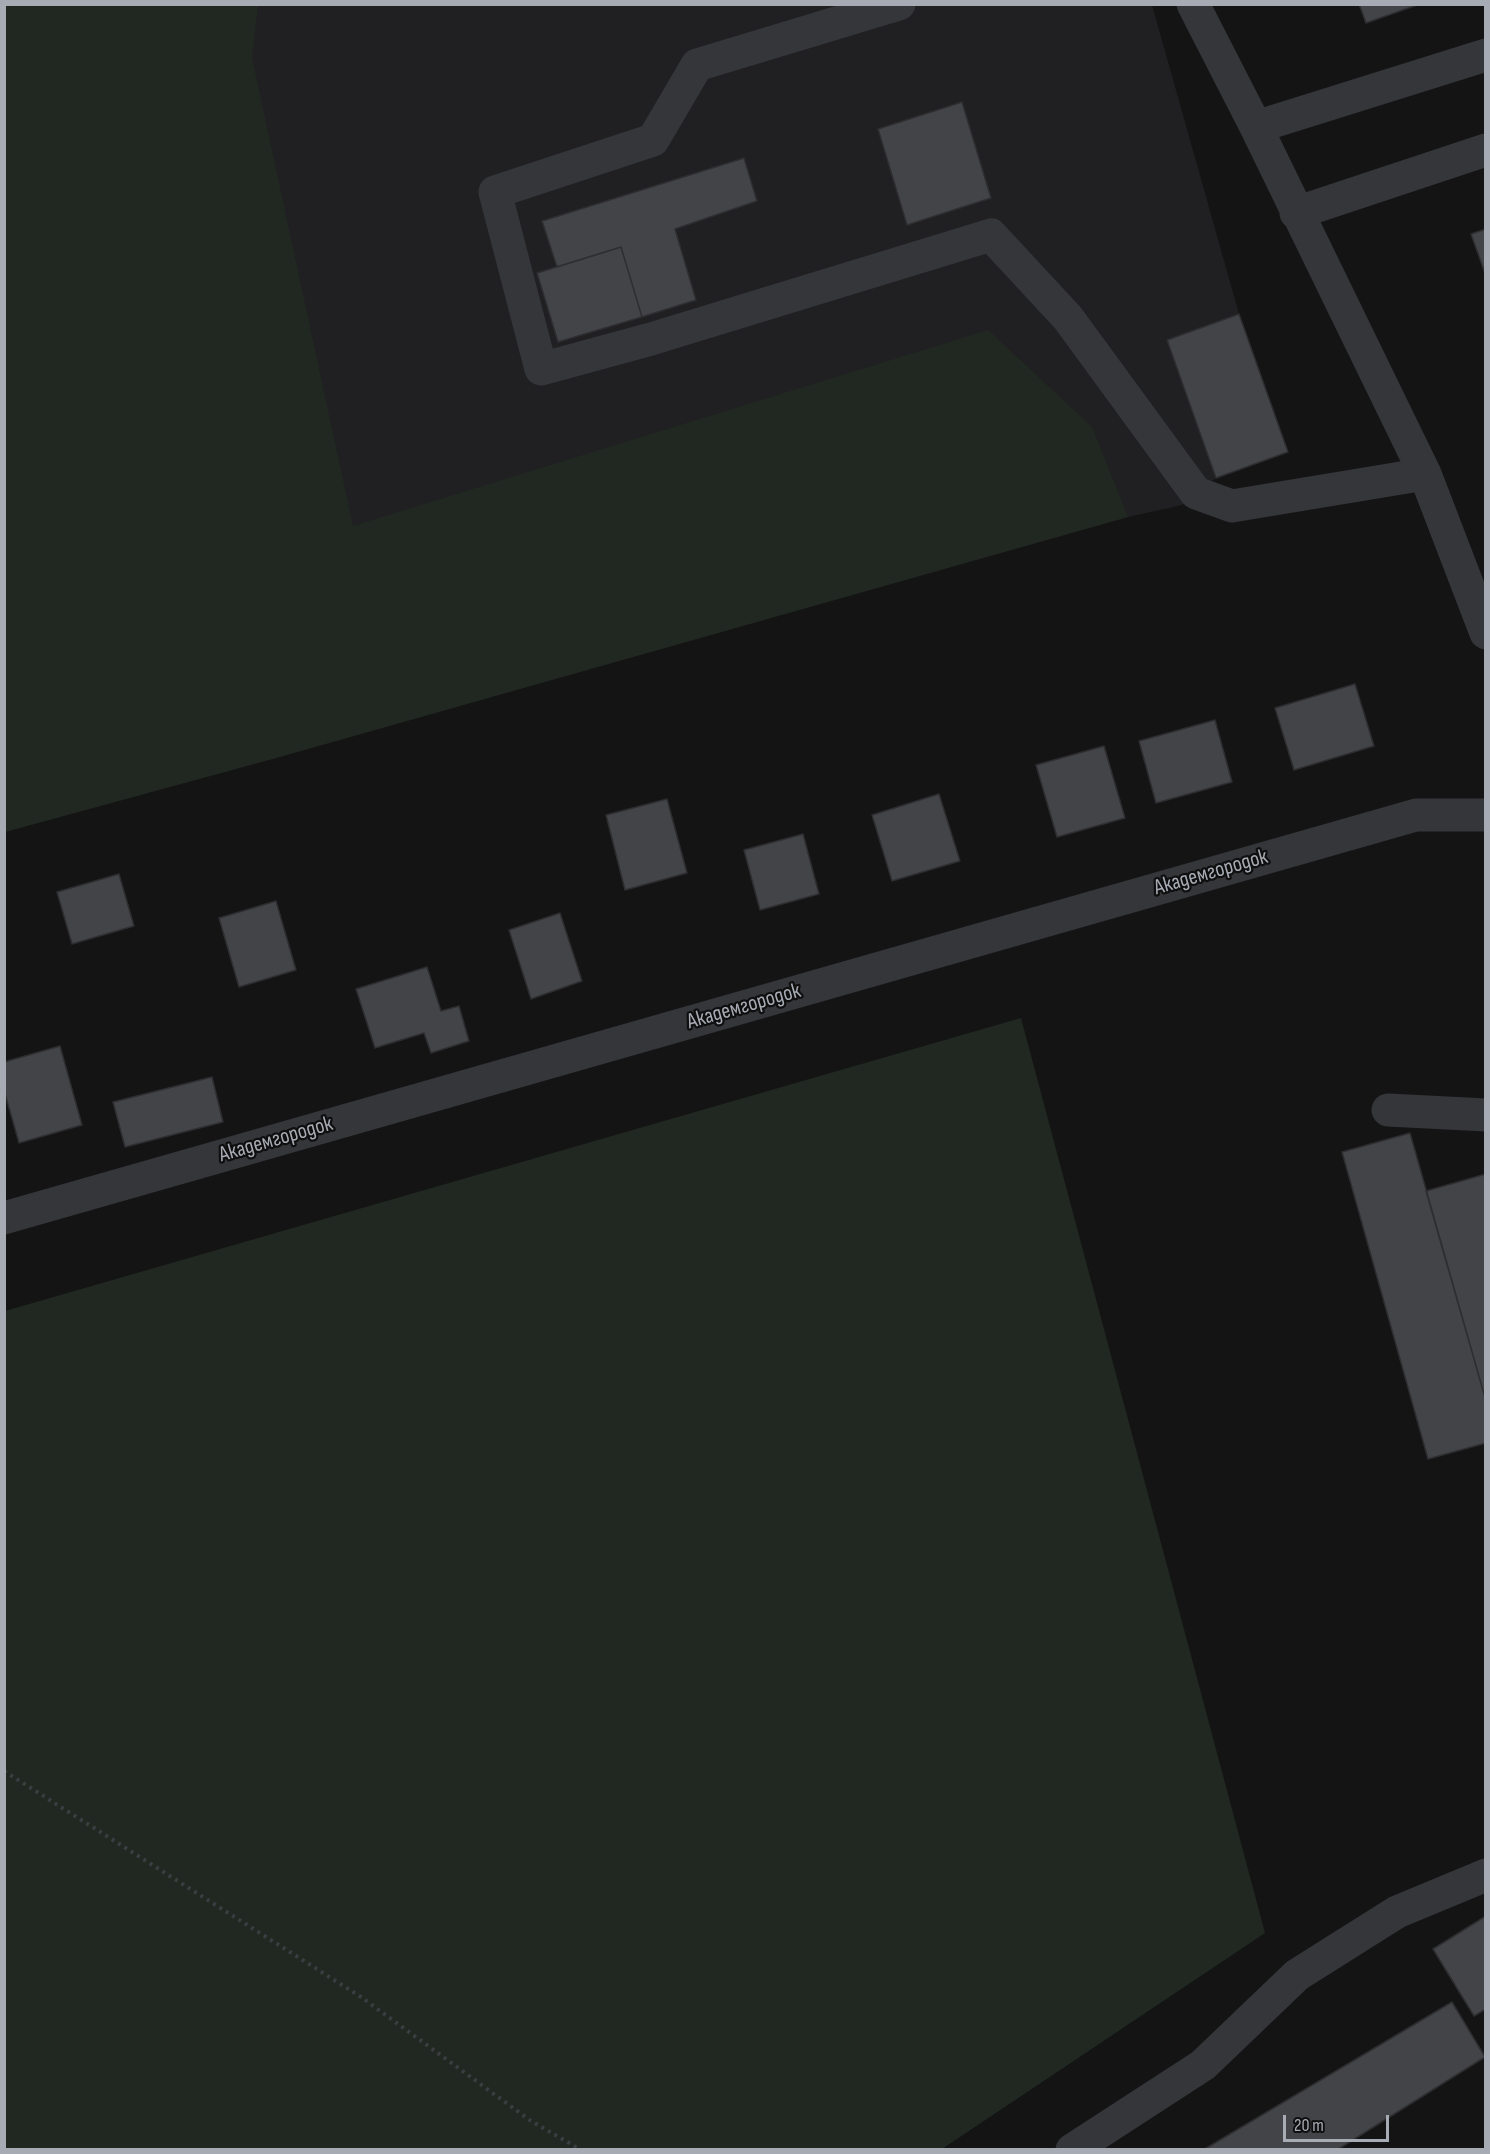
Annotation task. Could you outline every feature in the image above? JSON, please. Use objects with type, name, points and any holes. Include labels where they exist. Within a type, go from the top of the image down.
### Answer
[{"type":"street","points":[[899,4],[697,65],[653,140],[495,192],[541,369],[651,339],[991,235],[1068,318],[1196,494],[1232,506],[1425,474]]},
{"type":"street","points":[[1193,4],[1256,127],[1425,474],[1485,633]]},
{"type":"street","points":[[1256,127],[1485,55]]},
{"type":"street","points":[[1296,213],[1485,150]]},
{"type":"street","name":"Академгородок","points":[[4,1218],[1416,815],[1485,815]]},
{"type":"street","points":[[1388,1110],[1485,1115]]},
{"type":"street","points":[[1072,2150],[1203,2065],[1297,1975],[1396,1912],[1485,1875]]},
{"type":"path","points":[[4,1771],[361,1997],[531,2121],[581,2150]]},
{"type":"shaded area","points":[[5,4],[258,5],[252,58],[353,526],[988,330],[1092,427],[1128,517],[276,758],[5,832]]},
{"type":"shaded area","points":[[5,5],[1152,5],[1239,314],[1288,452],[1216,478],[1182,505],[1128,517],[276,758],[5,832]]},
{"type":"shaded area","points":[[1021,1018],[1265,1933],[942,2149],[5,2149],[5,1311]]},
{"type":"building","points":[[1359,4],[1420,4],[1366,23]]},
{"type":"building","points":[[962,102],[991,198],[907,225],[878,129]]},
{"type":"building","points":[[744,158],[757,201],[675,229],[696,300],[642,317],[621,247],[557,267],[542,221]]},
{"type":"building","points":[[1486,229],[1486,276],[1471,234]]},
{"type":"building","points":[[621,247],[642,317],[558,342],[537,273]]},
{"type":"building","points":[[1239,314],[1288,452],[1216,478],[1167,340]]},
{"type":"building","points":[[1355,684],[1374,746],[1294,770],[1275,708]]},
{"type":"building","points":[[1215,720],[1232,782],[1156,803],[1139,741]]},
{"type":"building","points":[[1104,746],[1125,818],[1057,837],[1036,765]]},
{"type":"building","points":[[939,794],[960,861],[892,881],[872,815]]},
{"type":"building","points":[[667,799],[687,873],[625,890],[606,815]]},
{"type":"building","points":[[803,834],[819,894],[760,910],[744,850]]},
{"type":"building","points":[[119,874],[134,926],[72,944],[57,892]]},
{"type":"building","points":[[276,901],[296,970],[239,987],[219,918]]},
{"type":"building","points":[[560,913],[582,981],[531,999],[509,930]]},
{"type":"building","points":[[427,967],[441,1011],[459,1006],[469,1041],[431,1053],[424,1033],[375,1048],[356,989]]},
{"type":"building","points":[[60,1046],[82,1125],[19,1143],[4,1090],[4,1062]]},
{"type":"building","points":[[212,1077],[223,1122],[125,1147],[113,1102]]},
{"type":"building","points":[[1410,1133],[1486,1401],[1486,1443],[1428,1459],[1342,1152]]},
{"type":"building","points":[[1486,1174],[1486,1401],[1426,1191]]},
{"type":"building","points":[[1486,1916],[1486,2009],[1474,2016],[1433,1949]]},
{"type":"building","points":[[1452,2002],[1485,2057],[1337,2150],[1203,2150]]}]
